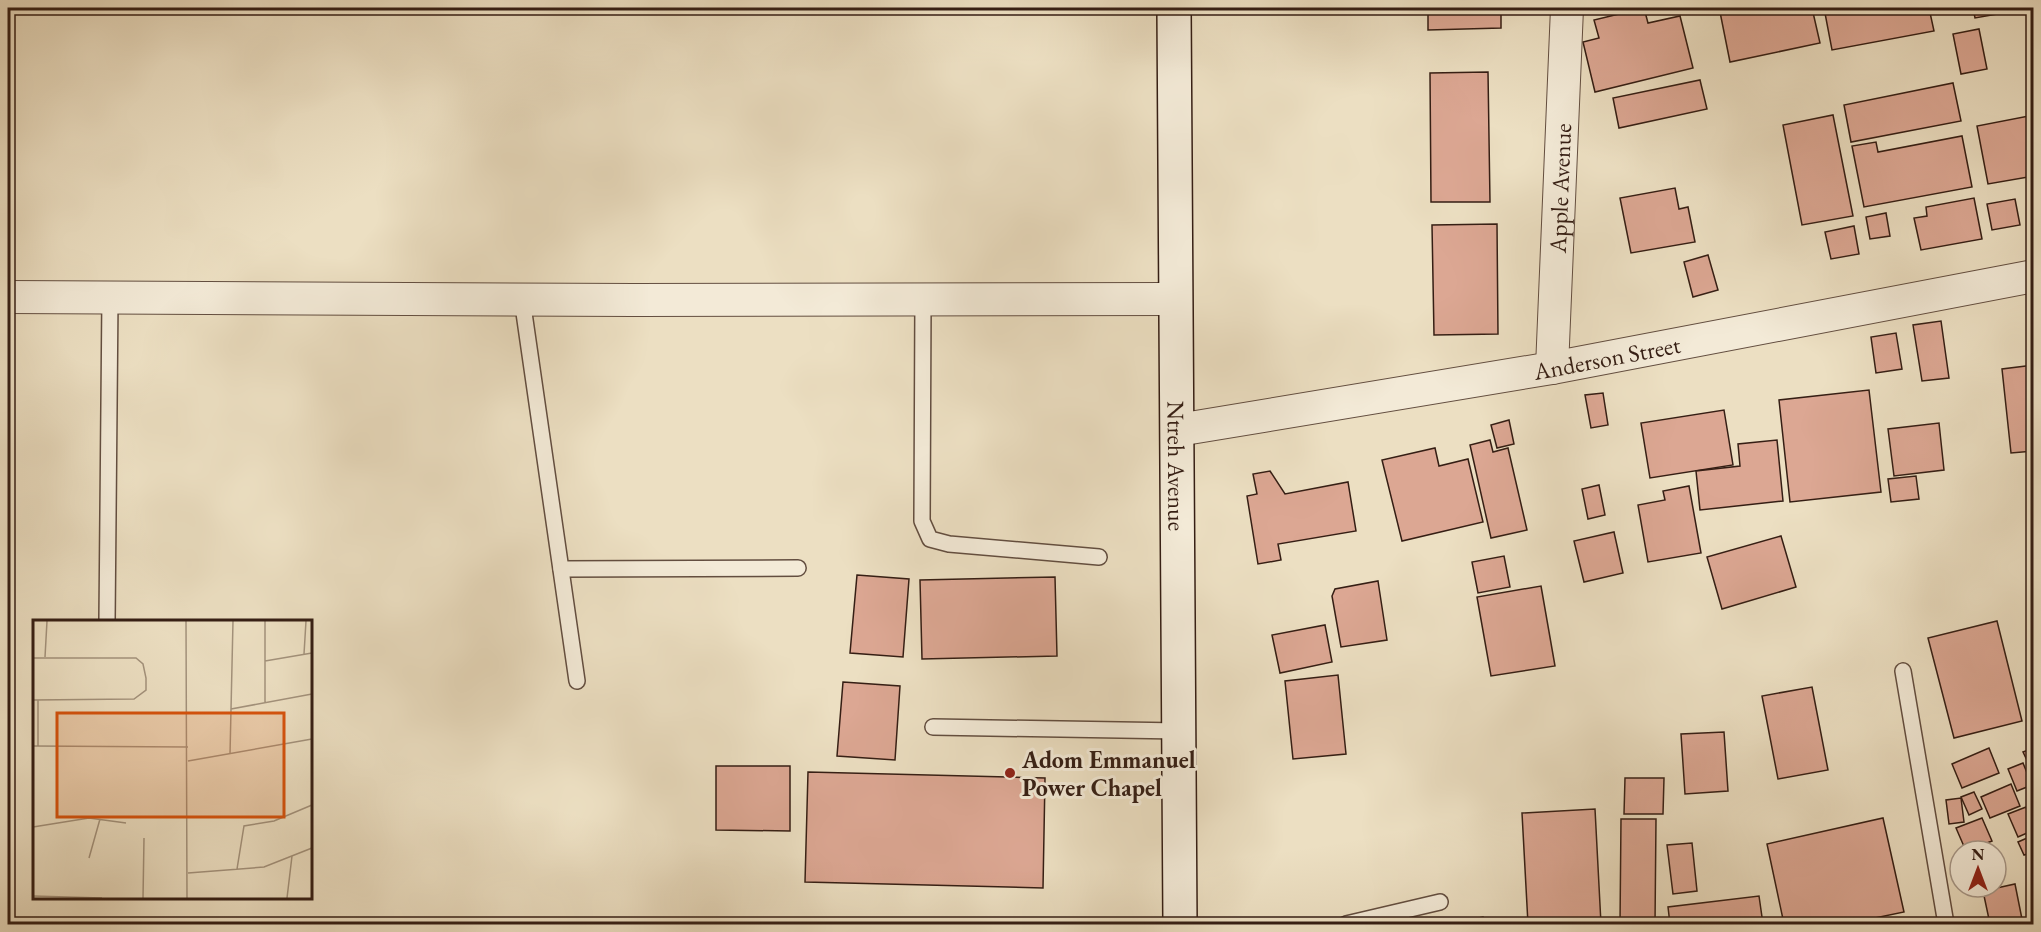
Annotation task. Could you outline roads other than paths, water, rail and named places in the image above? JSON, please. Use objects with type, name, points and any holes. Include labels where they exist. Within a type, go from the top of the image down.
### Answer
[{"type":"street","name":"Ntreh Avenue","points":[[1174,8],[1180,924]]},
{"type":"street","name":"Apple Avenue","points":[[1552,368],[1567,8]]},
{"type":"street","name":"Anderson Street","points":[[1178,430],[1552,368],[2034,276]]},
{"type":"street","points":[[8,297],[1176,299]]},
{"type":"lane","points":[[107,620],[110,297]]},
{"type":"lane","points":[[522,299],[577,681]]},
{"type":"lane","points":[[923,299],[922,521],[930,538],[949,544],[1099,557]]},
{"type":"lane","points":[[561,569],[798,568]]},
{"type":"lane","points":[[1903,671],[1946,924]]},
{"type":"lane","points":[[933,727],[1180,731]]},
{"type":"lane","points":[[1346,924],[1440,902]]},
{"type":"place","name":"Adom Emmanuel Power Chapel","points":[[1010,773]]}]
